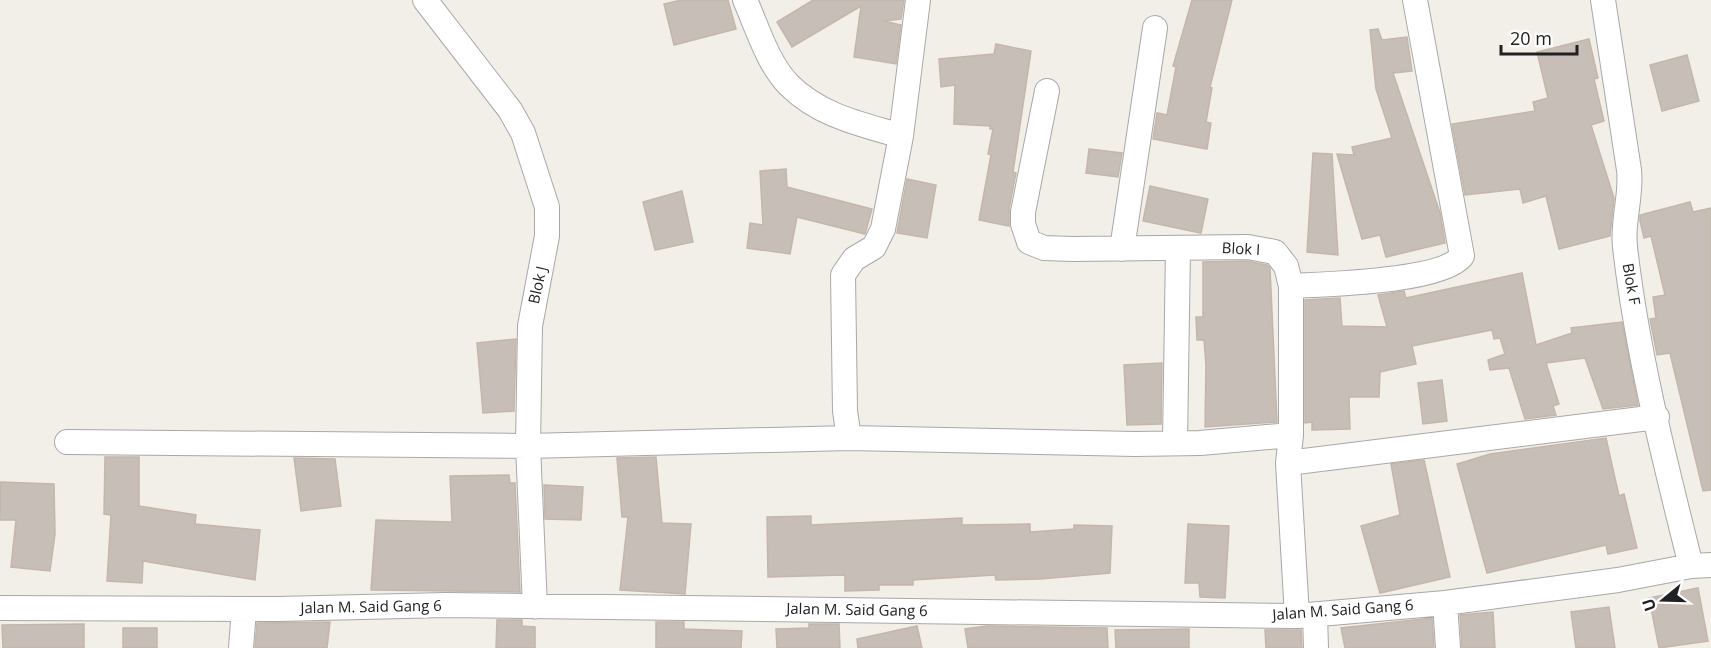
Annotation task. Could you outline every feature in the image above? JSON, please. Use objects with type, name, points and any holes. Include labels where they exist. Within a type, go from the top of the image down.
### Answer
[{"type":"street","name":"Blok J","points":[[425,0],[510,110],[523,133],[547,207],[547,236],[530,326],[528,446],[535,607]]},
{"type":"street","points":[[745,0],[774,61],[788,84],[836,117],[901,136]]},
{"type":"street","points":[[849,438],[845,411],[843,275],[854,259],[869,252],[878,242],[887,210],[901,136],[918,0]]},
{"type":"street","points":[[1291,286],[1400,277],[1457,264],[1462,256],[1414,0]]},
{"type":"street","name":"Blok F","points":[[1603,0],[1631,185],[1623,224],[1624,245],[1657,417],[1701,566]]},
{"type":"street","points":[[1122,249],[1155,28]]},
{"type":"street","name":"Blok I","points":[[1047,91],[1023,212],[1025,235],[1035,246],[1122,249],[1248,247],[1275,252],[1286,266],[1291,286],[1291,435],[1288,463],[1306,616],[1316,648]]},
{"type":"street","points":[[1175,442],[1178,249]]},
{"type":"street","points":[[1288,463],[1657,417]]},
{"type":"street","points":[[67,442],[528,446],[849,438],[882,441],[1134,444],[1208,442],[1291,435]]},
{"type":"street","name":"Jalan M. Said Gang 6","points":[[0,608],[244,609],[446,605],[1306,616],[1445,603],[1618,580],[1701,566]]},
{"type":"street","points":[[1445,603],[1448,648]]},
{"type":"street","points":[[241,648],[244,609]]},
{"type":"building","points":[[681,0],[728,0],[736,29],[674,45],[664,4]]},
{"type":"building","points":[[813,0],[904,0],[901,19],[884,21],[901,25],[896,64],[854,57],[861,6],[792,47],[777,22]]},
{"type":"building","points":[[1192,0],[1232,0],[1210,87],[1212,88],[1206,122],[1211,123],[1207,149],[1153,139],[1157,113],[1167,115],[1176,67],[1173,66]]},
{"type":"building","points":[[1378,29],[1382,40],[1407,37],[1412,71],[1393,73],[1440,213],[1445,243],[1386,257],[1380,235],[1362,239],[1337,154],[1354,155],[1352,147],[1392,138],[1376,89],[1370,30]]},
{"type":"building","points":[[1589,39],[1598,78],[1594,79],[1604,121],[1591,125],[1614,198],[1610,236],[1559,249],[1546,196],[1523,203],[1520,189],[1465,195],[1452,124],[1535,111],[1533,102],[1548,98],[1537,52]]},
{"type":"building","points":[[996,44],[1031,51],[1013,172],[1016,173],[1009,209],[1009,226],[979,220],[991,155],[988,154],[993,129],[990,129],[990,126],[954,124],[955,85],[941,87],[939,59],[994,54]]},
{"type":"building","points":[[1687,55],[1699,101],[1662,111],[1650,65]]},
{"type":"building","points":[[1089,149],[1122,153],[1118,177],[1086,173]]},
{"type":"building","points":[[1313,153],[1332,154],[1338,255],[1307,252]]},
{"type":"building","points":[[786,169],[787,187],[872,209],[865,234],[797,217],[790,254],[747,248],[750,223],[763,225],[760,171]]},
{"type":"building","points":[[907,179],[936,185],[927,238],[897,233]]},
{"type":"building","points":[[1150,186],[1208,199],[1201,233],[1143,221]]},
{"type":"building","points":[[682,191],[693,242],[655,250],[643,202]]},
{"type":"building","points":[[1690,202],[1693,212],[1711,208],[1711,490],[1703,491],[1670,353],[1657,355],[1650,319],[1656,318],[1653,297],[1665,295],[1651,236],[1644,238],[1640,221],[1640,215]]},
{"type":"building","points":[[1247,261],[1267,265],[1270,268],[1277,422],[1205,427],[1204,340],[1197,340],[1196,317],[1203,317],[1203,262]]},
{"type":"building","points":[[1522,273],[1536,345],[1572,333],[1571,328],[1622,322],[1638,405],[1603,409],[1585,358],[1546,363],[1559,404],[1553,406],[1556,415],[1525,419],[1509,368],[1490,370],[1488,360],[1505,354],[1500,338],[1494,339],[1492,330],[1412,346],[1416,364],[1380,372],[1379,397],[1349,397],[1350,429],[1312,430],[1312,422],[1305,423],[1305,300],[1340,298],[1342,326],[1387,327],[1378,295],[1404,291],[1406,298]]},
{"type":"building","points":[[516,339],[514,411],[483,413],[477,343]]},
{"type":"building","points":[[1162,363],[1161,424],[1127,425],[1124,365]]},
{"type":"building","points":[[1442,380],[1447,421],[1423,424],[1418,383]]},
{"type":"building","points":[[1606,438],[1619,496],[1624,494],[1637,548],[1608,554],[1606,545],[1487,573],[1457,464],[1490,454]]},
{"type":"building","points":[[105,457],[139,457],[139,506],[196,515],[195,524],[260,530],[255,580],[143,561],[142,583],[107,581],[111,515],[104,514]]},
{"type":"building","points":[[656,457],[662,523],[691,524],[685,594],[620,590],[628,517],[622,517],[617,458]]},
{"type":"building","points":[[294,458],[335,459],[341,506],[301,511]]},
{"type":"building","points":[[1424,460],[1450,577],[1380,593],[1361,526],[1400,515],[1391,464]]},
{"type":"building","points":[[509,475],[510,483],[515,483],[520,592],[371,590],[376,520],[452,522],[450,476]]},
{"type":"building","points":[[0,482],[54,484],[55,534],[50,571],[11,567],[16,520],[0,520]]},
{"type":"building","points":[[544,485],[583,487],[581,520],[545,519]]},
{"type":"building","points":[[811,516],[811,525],[962,518],[962,525],[1030,524],[1030,532],[1074,529],[1074,525],[1112,526],[1110,573],[1040,579],[996,580],[995,575],[913,580],[913,585],[879,585],[879,590],[845,591],[845,575],[768,577],[767,517]]},
{"type":"building","points":[[1188,524],[1229,526],[1225,598],[1200,597],[1199,583],[1185,583]]},
{"type":"building","points":[[1698,588],[1708,641],[1659,648],[1649,598]]},
{"type":"building","points":[[1609,607],[1615,648],[1576,648],[1571,612]]},
{"type":"building","points":[[1493,612],[1495,648],[1462,648],[1460,615]]},
{"type":"building","points":[[1432,618],[1434,648],[1345,648],[1341,628]]},
{"type":"building","points":[[497,620],[522,620],[522,626],[535,627],[535,648],[496,648]]},
{"type":"building","points":[[330,622],[327,648],[255,648],[257,623]]},
{"type":"building","points":[[656,622],[684,622],[684,629],[742,631],[741,648],[656,648]]},
{"type":"building","points":[[84,624],[84,648],[3,648],[2,625]]},
{"type":"building","points":[[809,624],[839,624],[840,648],[777,648],[776,629],[809,628]]},
{"type":"building","points":[[917,626],[922,648],[858,648],[857,639]]},
{"type":"building","points":[[987,626],[1107,628],[1108,648],[968,648],[965,629]]},
{"type":"building","points":[[123,628],[157,628],[157,648],[123,648]]},
{"type":"building","points":[[1189,629],[1189,648],[1116,648],[1115,630]]},
{"type":"building","points":[[1265,630],[1301,630],[1302,648],[1266,648]]}]
